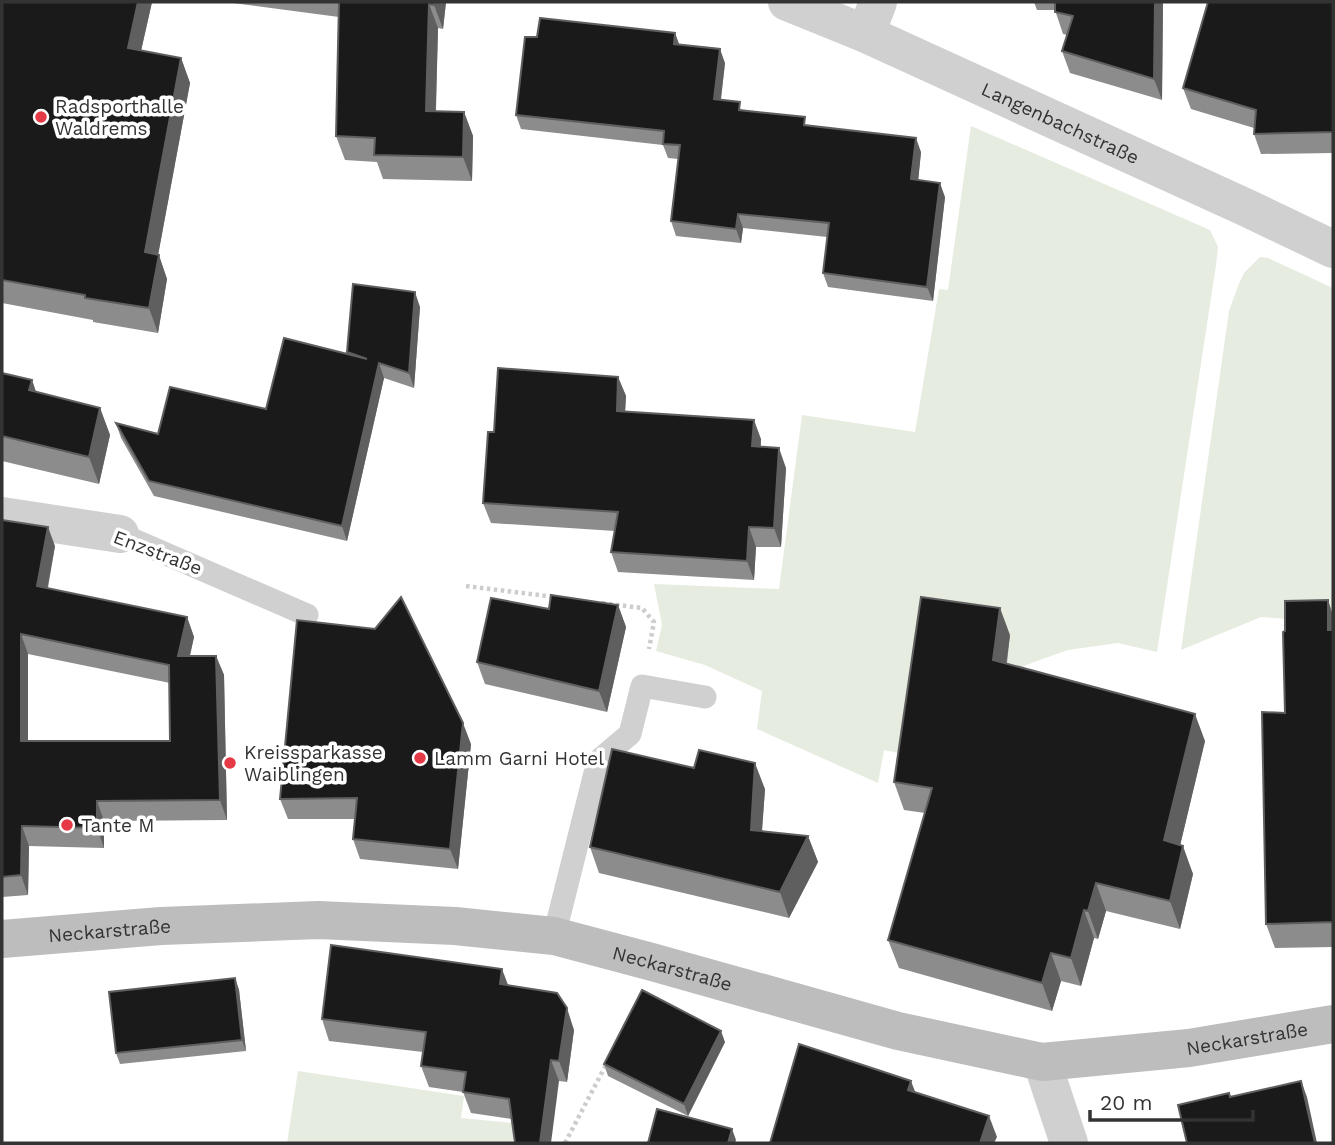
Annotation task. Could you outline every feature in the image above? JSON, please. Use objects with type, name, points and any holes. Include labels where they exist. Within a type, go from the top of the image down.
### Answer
[{"type":"street","name":"Langenbachstraße","points":[[787,2],[872,18],[1333,249]]},
{"type":"street","name":"Enzstraße","points":[[2,516],[120,534]]},
{"type":"street","name":"Neckarstraße","points":[[2,939],[162,926],[318,920],[455,926],[554,936],[898,1031],[1042,1062],[1189,1048],[1333,1024]]},
{"type":"street","points":[[1042,1062],[1069,1143]]},
{"type":"lane","name":"Enzstraße","points":[[120,534],[307,615]]},
{"type":"lane","points":[[554,936],[597,761],[630,734],[642,686],[705,697]]},
{"type":"path","points":[[466,586],[561,598]]},
{"type":"path","points":[[602,603],[642,608],[654,622],[642,686]]},
{"type":"path","points":[[565,1143],[612,1052]]},
{"type":"shaded area","points":[[971,126],[1210,230],[1218,247],[1216,265],[1157,652],[1118,643],[1068,650],[1020,668],[912,756],[884,750],[878,783],[757,729],[762,691],[705,665],[656,651],[662,625],[654,584],[779,589],[802,415],[915,432],[939,289],[948,290]]},
{"type":"shaded area","points":[[1260,257],[1268,258],[1333,288],[1333,622],[1261,617],[1181,650],[1229,311],[1244,273]]},
{"type":"shaded area","points":[[298,1071],[464,1096],[461,1118],[513,1123],[513,1143],[287,1143]]},
{"type":"building","points":[[2,2],[138,2],[128,48],[181,58],[145,252],[159,255],[149,308],[85,298],[85,295],[2,280]]},
{"type":"building","points":[[339,2],[434,2],[434,5],[429,4],[426,111],[464,112],[463,157],[374,155],[375,138],[336,136]]},
{"type":"building","points":[[1055,2],[1155,2],[1154,79],[1062,51],[1073,16],[1055,12]]},
{"type":"building","points":[[1208,2],[1333,2],[1333,132],[1254,134],[1256,110],[1183,88]]},
{"type":"building","points":[[540,18],[675,33],[674,44],[720,49],[714,99],[740,102],[739,110],[805,117],[804,125],[916,138],[911,179],[940,183],[927,287],[823,273],[829,223],[738,214],[736,229],[671,221],[680,145],[663,144],[664,131],[516,115],[525,37],[537,37]]},
{"type":"building","points":[[353,284],[415,292],[409,373],[379,363],[342,526],[149,481],[116,423],[158,434],[170,387],[266,409],[284,338],[367,359],[347,352]]},
{"type":"building","points":[[498,368],[618,377],[617,411],[754,420],[752,446],[779,448],[774,528],[749,527],[747,561],[611,552],[618,512],[483,503],[488,432],[494,432]]},
{"type":"building","points":[[2,373],[32,380],[29,390],[100,408],[89,457],[2,436]]},
{"type":"building","points":[[2,520],[48,527],[37,586],[187,617],[178,656],[216,656],[220,800],[97,801],[97,828],[22,826],[21,875],[2,877]],"holes":[[[21,634],[169,665],[170,741],[21,741]]]},
{"type":"building","points":[[551,595],[618,605],[599,691],[477,662],[491,598],[549,609]]},
{"type":"building","points":[[401,597],[463,723],[450,849],[353,839],[357,798],[280,799],[297,620],[375,629]]},
{"type":"building","points":[[921,597],[1000,608],[993,660],[1195,714],[1164,840],[1183,846],[1170,901],[1096,883],[1088,911],[1084,910],[1071,958],[1051,953],[1042,983],[888,940],[932,788],[894,782]]},
{"type":"building","points":[[1328,600],[1328,630],[1333,630],[1333,922],[1266,924],[1262,712],[1285,713],[1285,601]]},
{"type":"building","points":[[612,749],[694,768],[699,750],[755,763],[751,830],[808,836],[780,892],[590,847]]},
{"type":"building","points":[[331,945],[502,969],[500,984],[557,993],[567,1008],[559,1061],[551,1060],[540,1143],[515,1143],[509,1099],[463,1092],[466,1072],[421,1066],[426,1032],[322,1019]]},
{"type":"building","points":[[235,978],[242,1040],[116,1053],[109,992]]},
{"type":"building","points":[[642,990],[721,1031],[684,1104],[604,1064]]},
{"type":"building","points":[[799,1044],[911,1081],[908,1090],[989,1116],[980,1143],[770,1143]]},
{"type":"building","points":[[1301,1081],[1315,1143],[1187,1143],[1178,1105],[1229,1093],[1230,1097]]},
{"type":"building","points":[[657,1109],[732,1129],[728,1143],[648,1143]]},
{"type":"place","name":"Radsporthalle Waldrems","points":[[41,117]]},
{"type":"place","name":"Lamm Garni Hotel","points":[[420,758]]},
{"type":"place","name":"Kreissparkasse Waiblingen","points":[[230,763]]},
{"type":"place","name":"Tante M","points":[[67,825]]}]
